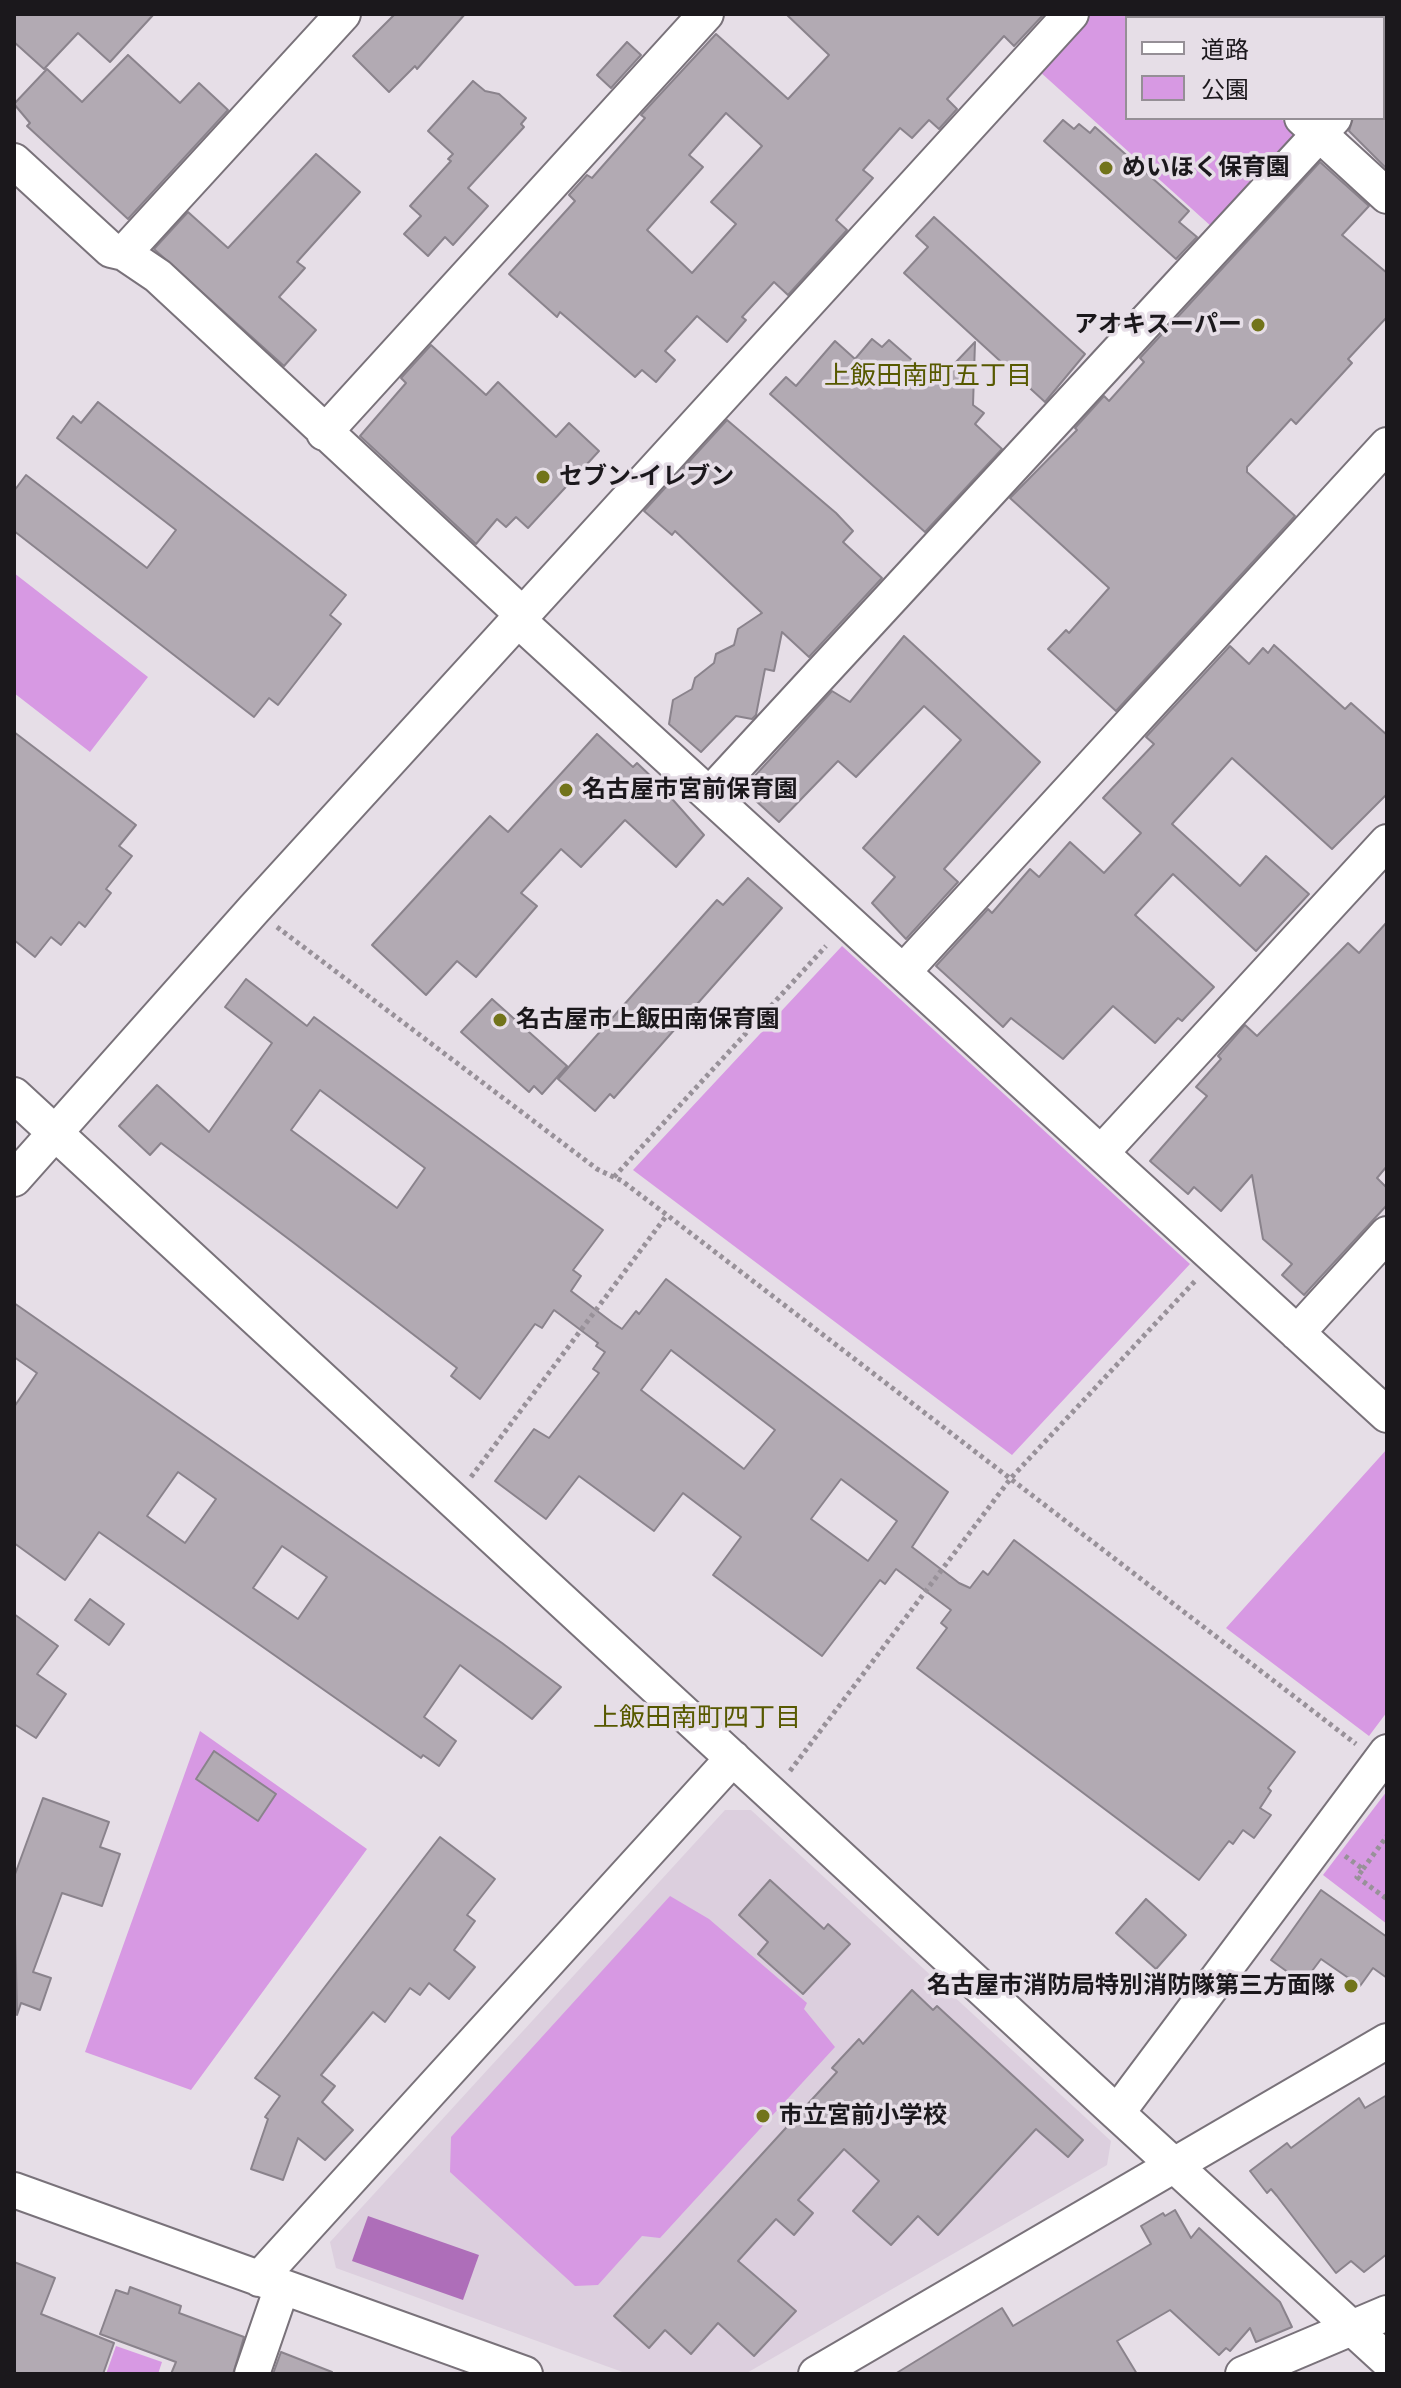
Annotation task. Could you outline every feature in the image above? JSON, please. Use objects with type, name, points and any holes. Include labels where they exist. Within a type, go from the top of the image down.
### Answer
[{"type":"street","points":[[124,253],[343,14]]},
{"type":"street","points":[[324,433],[706,14]]},
{"type":"street","points":[[14,1179],[254,909],[1071,14]]},
{"type":"street","points":[[710,794],[1318,123],[1387,196]]},
{"type":"street","points":[[14,161],[111,250],[124,253],[158,276],[710,794],[1387,1415]]},
{"type":"street","points":[[903,972],[1387,445]]},
{"type":"street","points":[[1101,1153],[1387,842]]},
{"type":"street","points":[[14,1095],[1387,2360]]},
{"type":"street","points":[[1297,1333],[1387,1234]]},
{"type":"street","points":[[1117,2113],[1383,1757]]},
{"type":"street","points":[[252,2374],[271,2283],[733,1758]]},
{"type":"street","points":[[816,2374],[1387,2041]]},
{"type":"street","points":[[14,2190],[525,2374]]},
{"type":"street","points":[[1243,2374],[1387,2313]]},
{"type":"path","points":[[254,909],[597,1169],[614,1177],[667,1215],[1383,1757]]},
{"type":"path","points":[[614,1177],[849,922]]},
{"type":"path","points":[[453,1500],[667,1215]]},
{"type":"path","points":[[772,1794],[1011,1478],[1216,1259]]},
{"type":"path","points":[[1387,1836],[1357,1877],[1387,1899]]},
{"type":"path","points":[[1321,1840],[1363,1869]]},
{"type":"shaded area","name":"市立宮前小学校","points":[[725,1810],[751,1810],[1111,2141],[1107,2165],[745,2374],[628,2374],[336,2268],[330,2242]]},
{"type":"shaded area","points":[[368,2216],[479,2255],[463,2300],[352,2261]]},
{"type":"green space","points":[[1091,14],[1163,14],[1165,16],[1125,16],[1125,120],[1282,120],[1293,130],[1292,140],[1212,227],[1039,71]]},
{"type":"green space","points":[[14,573],[148,677],[90,752],[14,693]]},
{"type":"green space","points":[[842,946],[1190,1264],[1012,1455],[633,1170]]},
{"type":"green space","points":[[1387,1449],[1387,1712],[1369,1736],[1226,1628]]},
{"type":"green space","points":[[200,1731],[367,1849],[191,2090],[85,2052]]},
{"type":"green space","points":[[1387,1791],[1387,1924],[1323,1875]]},
{"type":"green space","points":[[670,1896],[709,1919],[807,2003],[804,2009],[835,2047],[660,2238],[642,2236],[598,2285],[575,2286],[450,2172],[451,2137]]},
{"type":"green space","points":[[116,2346],[162,2362],[158,2374],[106,2374]]},
{"type":"building","points":[[14,14],[154,14],[110,62],[78,33],[44,69],[14,42]]},
{"type":"building","points":[[395,14],[465,14],[417,69],[415,66],[389,92],[353,56]]},
{"type":"building","points":[[786,14],[1044,14],[1014,46],[1004,36],[947,99],[957,109],[939,129],[929,120],[912,138],[900,128],[863,170],[873,178],[836,220],[847,230],[788,295],[774,282],[742,317],[746,320],[727,342],[697,316],[665,351],[675,360],[656,382],[642,370],[635,377],[560,312],[557,317],[509,274],[575,201],[569,195],[587,175],[592,178],[645,118],[641,115],[716,34],[788,99],[829,55]],"holes":[[[726,113],[762,146],[711,202],[736,224],[692,273],[647,230],[703,167],[689,155]]]},
{"type":"building","points":[[627,42],[641,55],[611,88],[597,75]]},
{"type":"building","points":[[128,55],[180,103],[199,83],[228,110],[128,219],[27,126],[30,123],[14,104],[47,69],[82,102]]},
{"type":"building","points":[[473,81],[485,91],[499,94],[526,118],[521,124],[524,127],[468,188],[488,206],[453,245],[445,237],[428,256],[404,234],[421,216],[410,206],[451,161],[448,159],[453,154],[428,131]]},
{"type":"building","points":[[1387,118],[1387,169],[1349,131],[1352,120]]},
{"type":"building","name":"めいほく保育園","points":[[1063,120],[1074,129],[1079,124],[1090,133],[1095,127],[1189,211],[1179,222],[1197,237],[1176,259],[1044,141]]},
{"type":"building","points":[[316,154],[360,192],[297,262],[305,268],[279,297],[316,330],[284,366],[154,249],[188,212],[228,248]]},
{"type":"building","points":[[1320,162],[1369,206],[1342,235],[1387,273],[1387,317],[1348,359],[1352,363],[1296,424],[1291,419],[1247,467],[1247,472],[1295,516],[1116,711],[1048,649],[1066,630],[1069,633],[1109,588],[1010,498],[1077,430],[1075,428],[1104,396],[1109,401],[1144,362],[1140,358]]},
{"type":"building","points":[[934,217],[1085,354],[1045,402],[904,273],[928,247],[916,236]]},
{"type":"building","points":[[872,339],[882,347],[889,340],[937,382],[975,342],[973,405],[984,413],[975,424],[1002,449],[925,532],[770,394],[786,377],[796,386],[835,341],[855,359]]},
{"type":"building","points":[[431,345],[486,395],[498,382],[556,437],[569,423],[599,451],[528,528],[516,517],[506,527],[497,519],[476,544],[360,436],[406,383],[401,378]]},
{"type":"building","points":[[98,402],[346,595],[330,615],[341,624],[278,705],[269,698],[254,717],[14,531],[14,491],[26,475],[147,568],[176,530],[57,438],[73,416],[81,423]]},
{"type":"building","points":[[727,420],[836,513],[853,531],[843,542],[882,578],[809,657],[782,632],[774,671],[765,669],[756,715],[752,719],[736,716],[701,752],[669,724],[673,700],[692,689],[695,678],[714,663],[716,654],[734,645],[738,629],[762,613],[675,531],[672,535],[644,511]]},
{"type":"building","points":[[904,636],[1040,762],[944,869],[958,882],[906,939],[872,903],[895,877],[863,848],[961,740],[924,706],[856,777],[838,761],[779,822],[743,789],[832,691],[850,702]]},
{"type":"building","points":[[1274,645],[1345,709],[1351,703],[1387,735],[1387,794],[1332,849],[1232,758],[1172,824],[1240,886],[1266,856],[1309,894],[1256,951],[1173,874],[1135,915],[1214,987],[1182,1021],[1178,1018],[1155,1043],[1113,1006],[1063,1059],[1011,1018],[1003,1027],[936,966],[988,909],[992,913],[1030,869],[1039,877],[1070,842],[1104,873],[1141,833],[1103,798],[1154,744],[1146,737],[1230,646],[1249,664],[1263,648],[1268,653]]},
{"type":"building","points":[[14,732],[136,825],[119,846],[132,856],[106,889],[111,893],[85,927],[79,922],[61,945],[51,937],[35,957],[14,940]]},
{"type":"building","points":[[597,734],[633,767],[637,763],[704,835],[676,867],[625,820],[581,867],[561,849],[521,893],[537,906],[476,977],[457,961],[426,995],[372,945],[490,816],[508,832]]},
{"type":"building","points":[[748,878],[782,908],[614,1098],[610,1094],[595,1111],[558,1079],[717,900],[723,905]]},
{"type":"building","points":[[1387,922],[1387,1166],[1377,1178],[1387,1188],[1387,1205],[1304,1295],[1282,1275],[1292,1264],[1263,1239],[1252,1175],[1221,1211],[1194,1187],[1188,1194],[1150,1161],[1207,1096],[1196,1087],[1245,1025],[1257,1036],[1348,943],[1359,953]]},
{"type":"building","points":[[246,979],[307,1026],[314,1017],[603,1230],[573,1270],[581,1276],[571,1291],[613,1323],[622,1329],[636,1311],[639,1314],[666,1279],[948,1492],[912,1547],[959,1583],[970,1588],[983,1571],[988,1575],[1014,1540],[1295,1752],[1268,1788],[1271,1791],[1260,1808],[1271,1815],[1254,1838],[1243,1830],[1233,1844],[1229,1841],[1199,1880],[917,1668],[947,1628],[941,1623],[951,1610],[896,1569],[885,1584],[880,1580],[822,1656],[713,1575],[741,1537],[683,1493],[654,1531],[579,1476],[546,1519],[495,1481],[534,1429],[549,1438],[599,1373],[593,1369],[605,1352],[596,1346],[598,1343],[554,1310],[542,1328],[535,1324],[480,1399],[451,1376],[457,1368],[161,1143],[150,1155],[119,1126],[157,1085],[209,1132],[272,1043],[225,1007]],"holes":[[[320,1090],[425,1168],[397,1208],[291,1130]],[[671,1350],[775,1430],[744,1469],[641,1390]],[[841,1479],[897,1521],[868,1561],[811,1519]]]},
{"type":"building","points":[[492,999],[567,1066],[542,1094],[534,1086],[529,1092],[461,1032]]},
{"type":"building","points":[[14,1303],[561,1687],[532,1719],[460,1665],[424,1717],[456,1741],[439,1766],[423,1755],[421,1758],[99,1532],[65,1580],[14,1543],[14,1407],[37,1373],[14,1357]],"holes":[[[178,1472],[216,1499],[185,1543],[147,1516]],[[282,1546],[327,1577],[298,1619],[253,1588]]]},
{"type":"building","points":[[90,1599],[124,1624],[109,1645],[75,1620]]},
{"type":"building","points":[[14,1614],[58,1646],[37,1674],[66,1694],[36,1738],[14,1724]]},
{"type":"building","points":[[214,1751],[276,1794],[258,1821],[196,1779]]},
{"type":"building","points":[[43,1798],[109,1822],[100,1847],[120,1854],[102,1906],[62,1893],[33,1972],[51,1978],[40,2010],[21,2003],[17,2015],[14,1877]]},
{"type":"building","points":[[440,1837],[495,1879],[467,1915],[475,1921],[454,1950],[475,1967],[449,1999],[429,1983],[420,1995],[410,1988],[385,2022],[373,2012],[321,2075],[335,2086],[322,2102],[353,2130],[325,2160],[298,2138],[283,2180],[251,2169],[268,2119],[265,2117],[280,2096],[255,2078]]},
{"type":"building","points":[[770,1880],[824,1929],[828,1924],[850,1944],[803,1994],[758,1954],[768,1942],[739,1915]]},
{"type":"building","points":[[1321,1890],[1387,1937],[1387,1978],[1373,1968],[1360,1986],[1321,1959],[1303,1983],[1271,1960]]},
{"type":"building","points":[[1146,1899],[1186,1935],[1156,1969],[1116,1933]]},
{"type":"building","points":[[912,1990],[933,2010],[937,2006],[1083,2140],[1068,2157],[1036,2129],[938,2235],[918,2216],[891,2245],[853,2211],[879,2181],[844,2149],[798,2200],[813,2213],[794,2235],[776,2219],[738,2261],[796,2311],[754,2356],[718,2323],[691,2354],[665,2330],[649,2348],[614,2316],[837,2072],[832,2068],[859,2039],[863,2044]]},
{"type":"building","points":[[1387,2095],[1387,2254],[1364,2272],[1351,2261],[1336,2273],[1277,2196],[1271,2189],[1267,2193],[1250,2171],[1287,2143],[1291,2148],[1359,2098],[1365,2108]]},
{"type":"building","points":[[1175,2210],[1191,2238],[1199,2228],[1280,2302],[1292,2327],[1256,2342],[1250,2328],[1230,2351],[1226,2348],[1219,2355],[1170,2310],[1117,2341],[1137,2374],[895,2374],[1002,2308],[1013,2326],[1151,2244],[1141,2226]]},
{"type":"building","points":[[14,2262],[55,2278],[41,2314],[114,2343],[103,2374],[14,2374]]},
{"type":"building","points":[[130,2287],[181,2306],[179,2313],[244,2337],[233,2374],[171,2374],[176,2362],[100,2334],[116,2290],[128,2294]]},
{"type":"building","points":[[281,2352],[332,2372],[332,2374],[273,2374]]},
{"type":"place","name":"めいほく保育園","points":[[1106,168]]},
{"type":"place","name":"アオキスーパー","points":[[1258,325]]},
{"type":"place","name":"セブン-イレブン","points":[[543,477]]},
{"type":"place","name":"名古屋市宮前保育園","points":[[566,790]]},
{"type":"place","name":"名古屋市上飯田南保育園","points":[[500,1020]]},
{"type":"place","name":"名古屋市消防局特別消防隊第三方面隊","points":[[1351,1986]]},
{"type":"place","name":"市立宮前小学校","points":[[763,2116]]},
{"type":"district","name":"上飯田南町五丁目","points":[[928,376]]},
{"type":"district","name":"上飯田南町四丁目","points":[[697,1718]]}]
